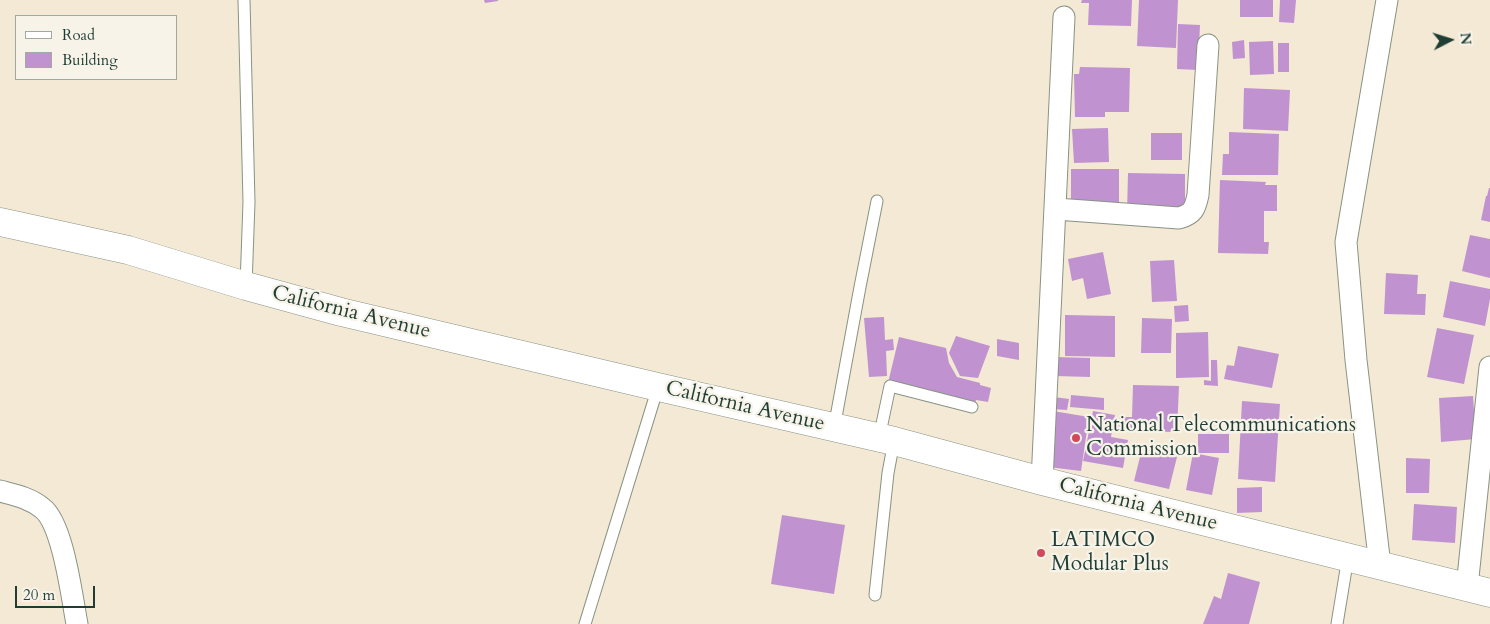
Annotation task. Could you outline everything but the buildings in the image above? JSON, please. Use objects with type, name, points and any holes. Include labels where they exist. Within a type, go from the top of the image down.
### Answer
[{"type":"street","points":[[1380,566],[1356,360],[1346,242],[1387,0]]},
{"type":"street","points":[[1042,481],[1064,17]]},
{"type":"street","points":[[1056,210],[1179,218],[1188,216],[1195,209],[1198,195],[1208,45]]},
{"type":"street","name":"California Avenue","points":[[0,222],[128,250],[340,312],[886,440],[1478,590]]},
{"type":"street","points":[[1478,590],[1490,367]]},
{"type":"street","points":[[0,491],[25,498],[44,509],[57,532],[66,562],[77,624]]},
{"type":"lane","points":[[244,0],[249,202],[246,286]]},
{"type":"lane","points":[[834,428],[877,201]]},
{"type":"lane","points":[[875,595],[888,473],[886,440],[890,386],[972,407]]},
{"type":"lane","points":[[585,624],[658,387]]},
{"type":"lane","points":[[1337,624],[1348,557]]},
{"type":"place","name":"National Telecommunications Commission","points":[[1076,438]]},
{"type":"place","name":"LATIMCO Modular Plus","points":[[1041,553]]}]
